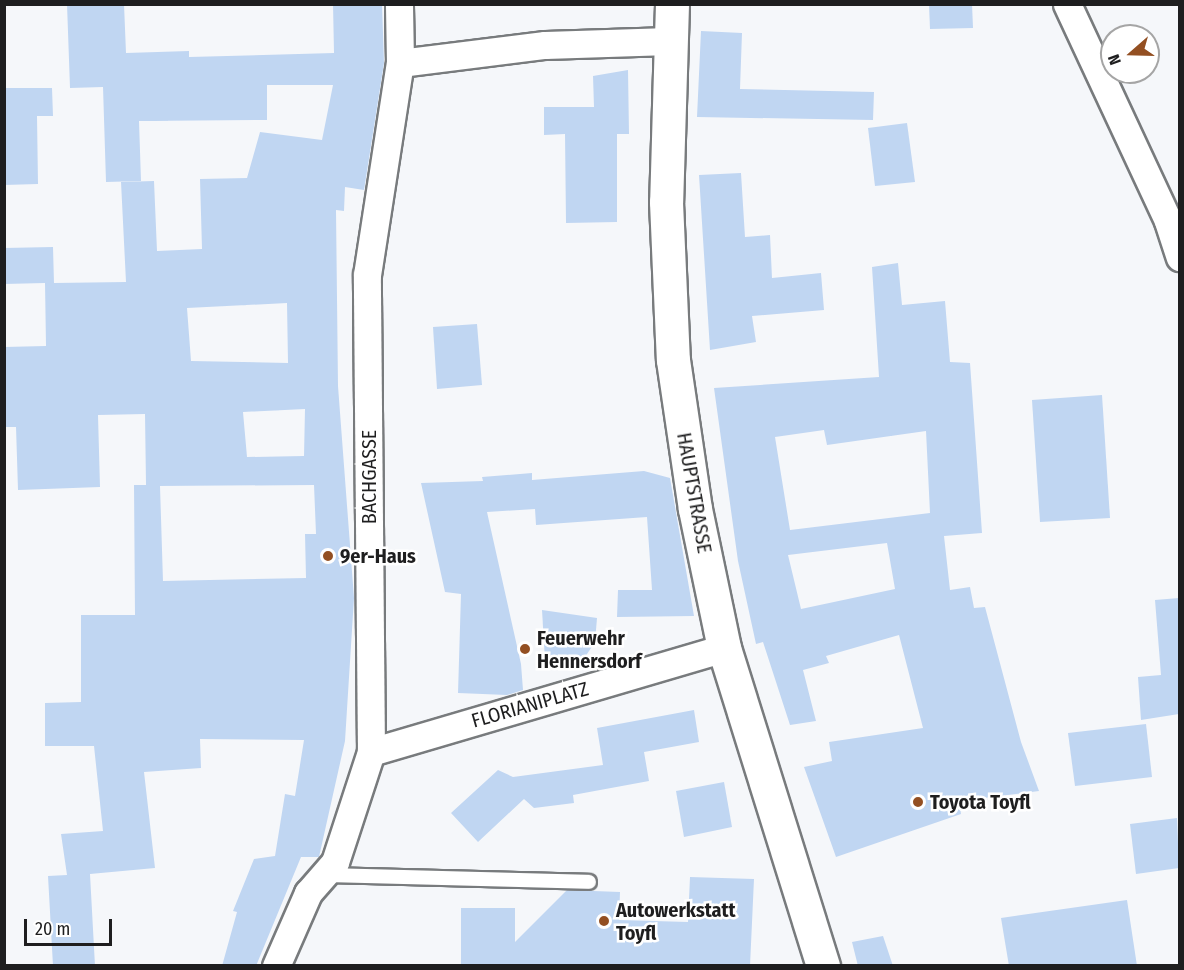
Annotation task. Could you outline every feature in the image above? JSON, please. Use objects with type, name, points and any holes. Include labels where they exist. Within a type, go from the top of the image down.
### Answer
[{"type":"street","name":"BACHGASSE","points":[[276,966],[308,893],[335,862],[371,752],[368,275],[400,63],[399,4]]},
{"type":"street","name":"HAUPTSTRASSE","points":[[672,4],[669,41],[666,202],[673,360],[695,509],[724,648],[823,966]]},
{"type":"street","points":[[1067,4],[1168,221],[1179,257]]},
{"type":"street","points":[[400,63],[545,45],[669,41]]},
{"type":"street","name":"FLORIANIPLATZ","points":[[371,752],[724,648]]},
{"type":"lane","points":[[322,875],[589,882]]},
{"type":"building","points":[[67,4],[124,4],[126,53],[189,51],[189,57],[334,53],[333,4],[382,4],[384,63],[364,190],[345,187],[344,211],[336,210],[338,386],[354,598],[345,741],[319,857],[301,857],[256,966],[222,966],[237,912],[233,911],[254,859],[275,856],[285,794],[295,796],[304,740],[200,739],[201,768],[144,772],[155,868],[90,874],[95,966],[53,966],[48,876],[67,875],[61,834],[103,831],[94,746],[45,746],[45,703],[81,702],[81,615],[135,615],[134,485],[146,485],[145,414],[98,415],[100,487],[18,490],[16,427],[4,427],[4,347],[46,346],[45,283],[4,284],[4,248],[53,247],[54,283],[126,282],[121,182],[154,181],[157,251],[202,249],[200,179],[247,178],[260,132],[322,140],[333,85],[267,85],[267,120],[139,121],[141,181],[106,182],[103,87],[70,88]],"holes":[[[287,303],[288,363],[191,361],[187,308]],[[305,409],[304,456],[247,457],[243,412]],[[314,485],[316,534],[305,534],[306,578],[163,581],[160,486],[156,486]]]},
{"type":"building","points":[[929,4],[972,4],[973,28],[930,29]]},
{"type":"building","points":[[701,31],[742,33],[740,89],[874,92],[873,120],[697,117]]},
{"type":"building","points":[[628,70],[629,134],[617,134],[617,222],[566,223],[565,134],[544,135],[544,107],[594,107],[593,76]]},
{"type":"building","points":[[4,88],[52,88],[53,116],[37,116],[38,184],[4,185]]},
{"type":"building","points":[[907,123],[915,182],[875,186],[868,128]]},
{"type":"building","points":[[741,173],[745,237],[770,235],[772,278],[821,273],[824,310],[752,316],[756,342],[710,350],[699,175]]},
{"type":"building","points":[[898,263],[902,305],[945,301],[950,362],[970,363],[982,533],[944,536],[950,590],[970,587],[974,608],[985,607],[1021,742],[1039,791],[959,801],[961,814],[836,857],[804,767],[832,761],[829,742],[923,728],[899,635],[826,656],[829,663],[803,670],[816,721],[790,725],[763,642],[756,644],[738,561],[714,388],[879,377],[872,267]],"holes":[[[824,430],[827,445],[926,431],[930,513],[790,530],[775,437]],[[887,543],[895,589],[801,609],[788,555]]]},
{"type":"building","points":[[477,324],[482,385],[437,389],[433,327]]},
{"type":"building","points":[[1102,395],[1110,518],[1040,522],[1032,400]]},
{"type":"building","points":[[644,471],[670,478],[694,616],[617,617],[618,590],[652,590],[647,517],[536,525],[535,509],[487,512],[521,664],[523,690],[507,695],[458,693],[461,594],[445,592],[421,483],[483,481],[482,477],[532,473],[532,480]]},
{"type":"building","points":[[1179,598],[1179,714],[1141,720],[1138,677],[1161,675],[1155,600]]},
{"type":"building","points":[[542,610],[597,618],[595,642],[585,657],[545,660]]},
{"type":"building","points":[[694,710],[699,742],[644,752],[649,781],[573,795],[574,803],[534,808],[524,799],[478,842],[451,813],[498,770],[513,777],[603,765],[597,728]]},
{"type":"building","points":[[1146,724],[1152,777],[1075,786],[1068,733]]},
{"type":"building","points":[[724,782],[732,827],[684,837],[676,791]]},
{"type":"building","points":[[1177,818],[1179,868],[1136,874],[1130,824]]},
{"type":"building","name":"Autowerkstatt Toyfl","points":[[690,877],[754,879],[750,966],[461,966],[461,908],[515,908],[515,942],[567,890],[620,892],[619,920],[688,922]]},
{"type":"building","points":[[1127,900],[1137,966],[1009,966],[1001,918]]},
{"type":"building","points":[[883,936],[893,966],[858,966],[852,942]]},
{"type":"place","name":"9er-Haus","points":[[328,556]]},
{"type":"place","name":"Feuerwehr Hennersdorf","points":[[525,649]]},
{"type":"place","name":"Toyota Toyfl","points":[[918,802]]},
{"type":"place","name":"Autowerkstatt Toyfl","points":[[604,921]]}]
